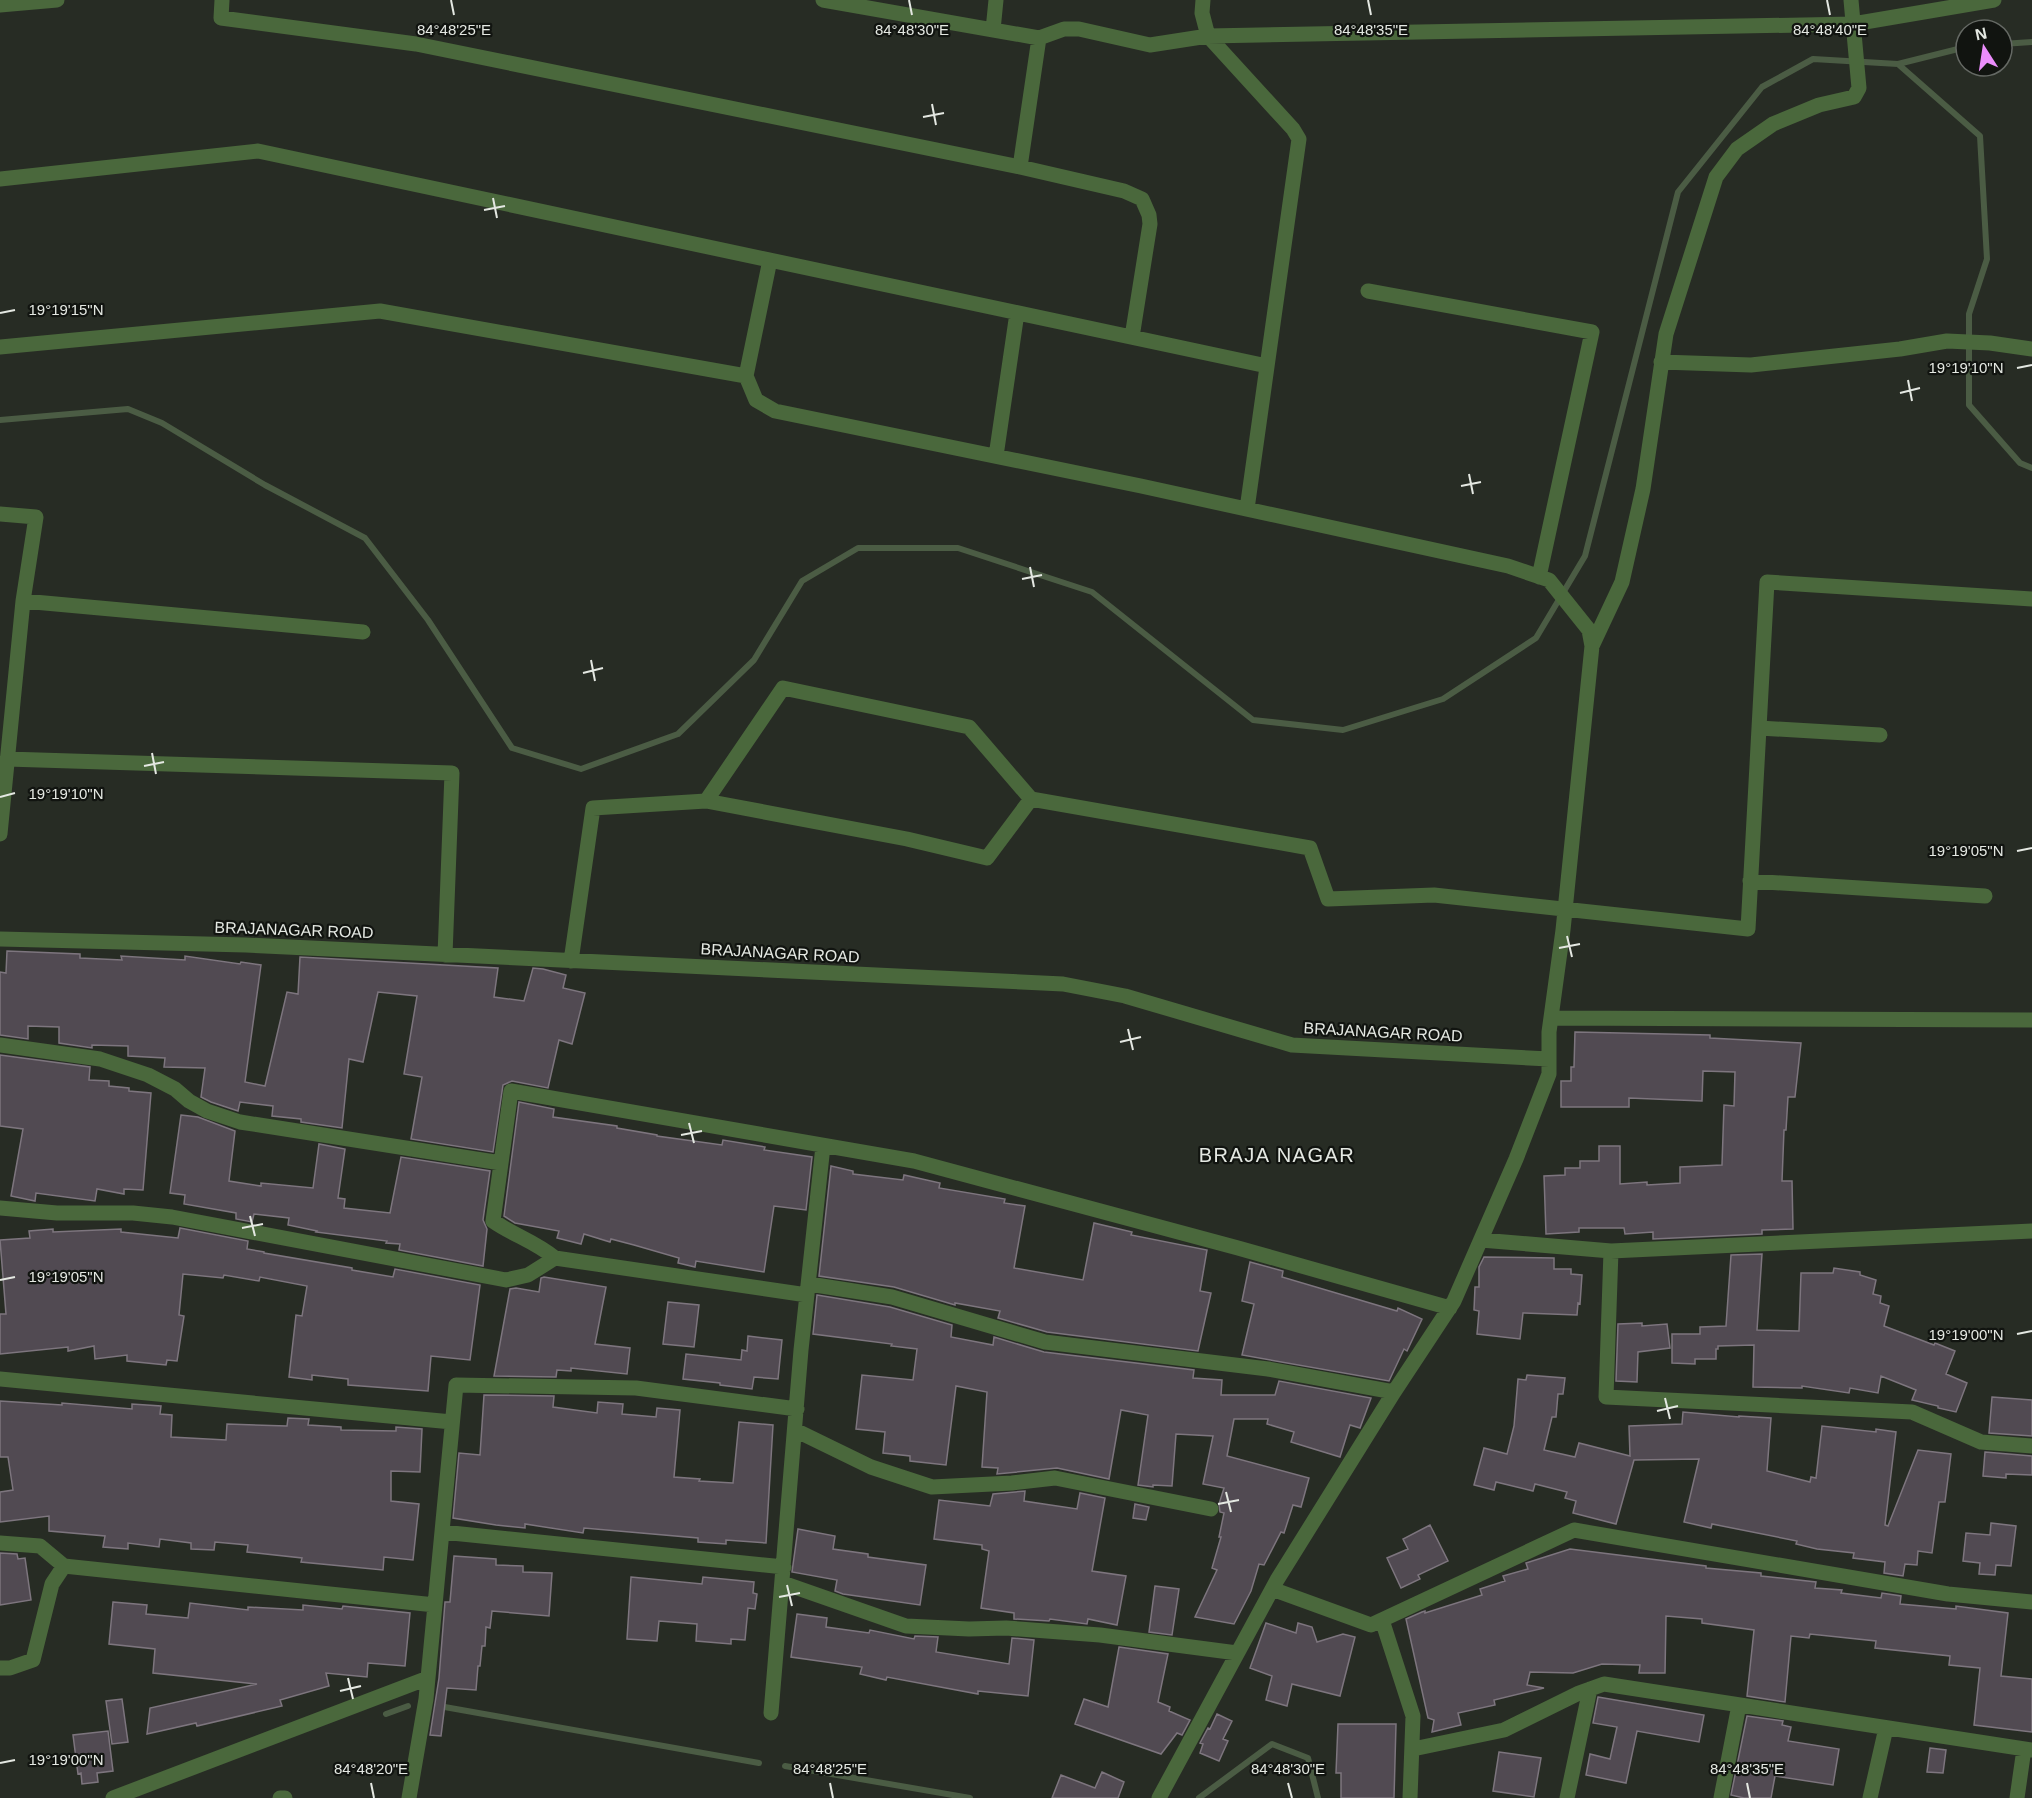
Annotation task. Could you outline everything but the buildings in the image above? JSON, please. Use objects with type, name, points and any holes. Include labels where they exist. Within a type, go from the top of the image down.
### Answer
[{"type":"street","points":[[0,5],[57,0]]},
{"type":"street","points":[[222,0],[221,18],[416,44],[1020,167],[1124,191],[1142,199],[1150,224],[1132,337]]},
{"type":"street","points":[[823,0],[1039,38],[1064,29],[1079,29],[1150,45],[1208,36],[1854,32],[1994,0]]},
{"type":"street","points":[[993,30],[996,0]]},
{"type":"street","points":[[1203,0],[1202,13],[1208,36],[1293,129],[1299,139],[1247,509]]},
{"type":"street","points":[[1592,646],[1622,582],[1643,489],[1666,334],[1716,177],[1737,149],[1773,124],[1819,105],[1854,97],[1859,88],[1851,0]]},
{"type":"street","points":[[1020,167],[1039,38]]},
{"type":"street","points":[[0,179],[258,151],[1267,366]]},
{"type":"street","points":[[770,260],[746,376],[756,400],[775,411],[1508,566],[1544,579],[1589,630],[1592,646],[1565,908],[1551,1018],[1549,1074],[1516,1159],[1450,1308],[1394,1392],[1272,1589],[1159,1798]]},
{"type":"street","points":[[1368,291],[1592,332],[1544,579]]},
{"type":"street","points":[[0,347],[380,311],[746,376]]},
{"type":"street","points":[[996,456],[1017,313]]},
{"type":"street","points":[[1661,362],[1751,365],[1900,349],[1947,341],[1990,343],[2032,349]]},
{"type":"street","points":[[0,514],[36,517],[22,601],[5,731],[7,759],[0,834]]},
{"type":"street","points":[[705,801],[783,688],[969,727],[1031,799],[1310,848],[1328,898],[1434,895],[1748,929],[1767,582],[2032,599]]},
{"type":"street","points":[[22,601],[363,632]]},
{"type":"street","points":[[1759,728],[1880,735]]},
{"type":"street","points":[[7,759],[452,773],[445,955]]},
{"type":"street","points":[[572,961],[593,808],[705,801],[907,839],[987,858],[1031,799]]},
{"type":"street","points":[[1750,882],[1985,896]]},
{"type":"street","name":"BRAJANAGAR ROAD","points":[[0,939],[246,945],[1064,984],[1125,996],[1292,1045],[1549,1059]]},
{"type":"street","points":[[1551,1018],[2032,1020]]},
{"type":"street","points":[[0,1045],[100,1059],[148,1075],[175,1089],[189,1101],[207,1111],[240,1122],[501,1163]]},
{"type":"street","points":[[1394,1392],[1268,1369],[1044,1342],[892,1298],[808,1290],[555,1258],[542,1247],[506,1230],[493,1221],[511,1091],[914,1161],[1450,1308]]},
{"type":"street","points":[[771,1713],[795,1430],[823,1146]]},
{"type":"street","points":[[0,1208],[57,1213],[133,1213],[172,1216],[506,1280],[528,1275],[555,1258]]},
{"type":"street","points":[[1481,1240],[1611,1251],[2032,1231]]},
{"type":"street","points":[[1611,1251],[1606,1397],[1912,1412],[1980,1442],[2032,1446]]},
{"type":"street","points":[[0,1380],[452,1422]]},
{"type":"street","points":[[409,1798],[428,1678],[456,1384],[636,1388],[797,1409]]},
{"type":"street","points":[[795,1430],[871,1467],[932,1487],[1012,1483],[1055,1478],[1211,1509]]},
{"type":"street","points":[[1272,1589],[1371,1625],[1574,1530],[1948,1594],[2032,1602]]},
{"type":"street","points":[[442,1532],[784,1567]]},
{"type":"street","points":[[0,1543],[40,1546],[64,1566],[435,1605]]},
{"type":"street","points":[[0,1668],[10,1668],[33,1660],[52,1584],[64,1566]]},
{"type":"street","points":[[783,1583],[906,1626],[1006,1628],[1100,1635],[1237,1653]]},
{"type":"street","points":[[1382,1620],[1413,1716],[1410,1798]]},
{"type":"street","points":[[113,1798],[428,1678]]},
{"type":"street","points":[[1413,1749],[1504,1730],[1604,1684],[2028,1750],[2017,1798]]},
{"type":"street","points":[[1566,1798],[1590,1689]]},
{"type":"street","points":[[1721,1798],[1739,1705]]},
{"type":"street","points":[[1870,1798],[1886,1728]]},
{"type":"street","points":[[280,1798],[285,1798]]},
{"type":"waterway","points":[[2014,43],[2032,42]]},
{"type":"waterway","points":[[1898,64],[1954,50]]},
{"type":"waterway","points":[[0,420],[128,409],[162,423],[265,485],[365,538],[428,620],[512,748],[581,769],[678,734],[754,660],[802,581],[858,548],[958,548],[1092,592],[1253,720],[1343,730],[1443,699],[1536,638],[1585,556],[1678,192],[1762,87],[1813,59],[1898,64],[1980,136],[1987,259],[1969,314],[1969,405],[2020,463],[2032,468]]},
{"type":"waterway","points":[[386,1714],[408,1706]]},
{"type":"waterway","points":[[439,1706],[759,1763]]},
{"type":"waterway","points":[[1199,1798],[1272,1744],[1308,1758],[1318,1798]]},
{"type":"waterway","points":[[785,1766],[970,1798]]},
{"type":"district","name":"BRAJA NAGAR","points":[[1277,1155]]}]
